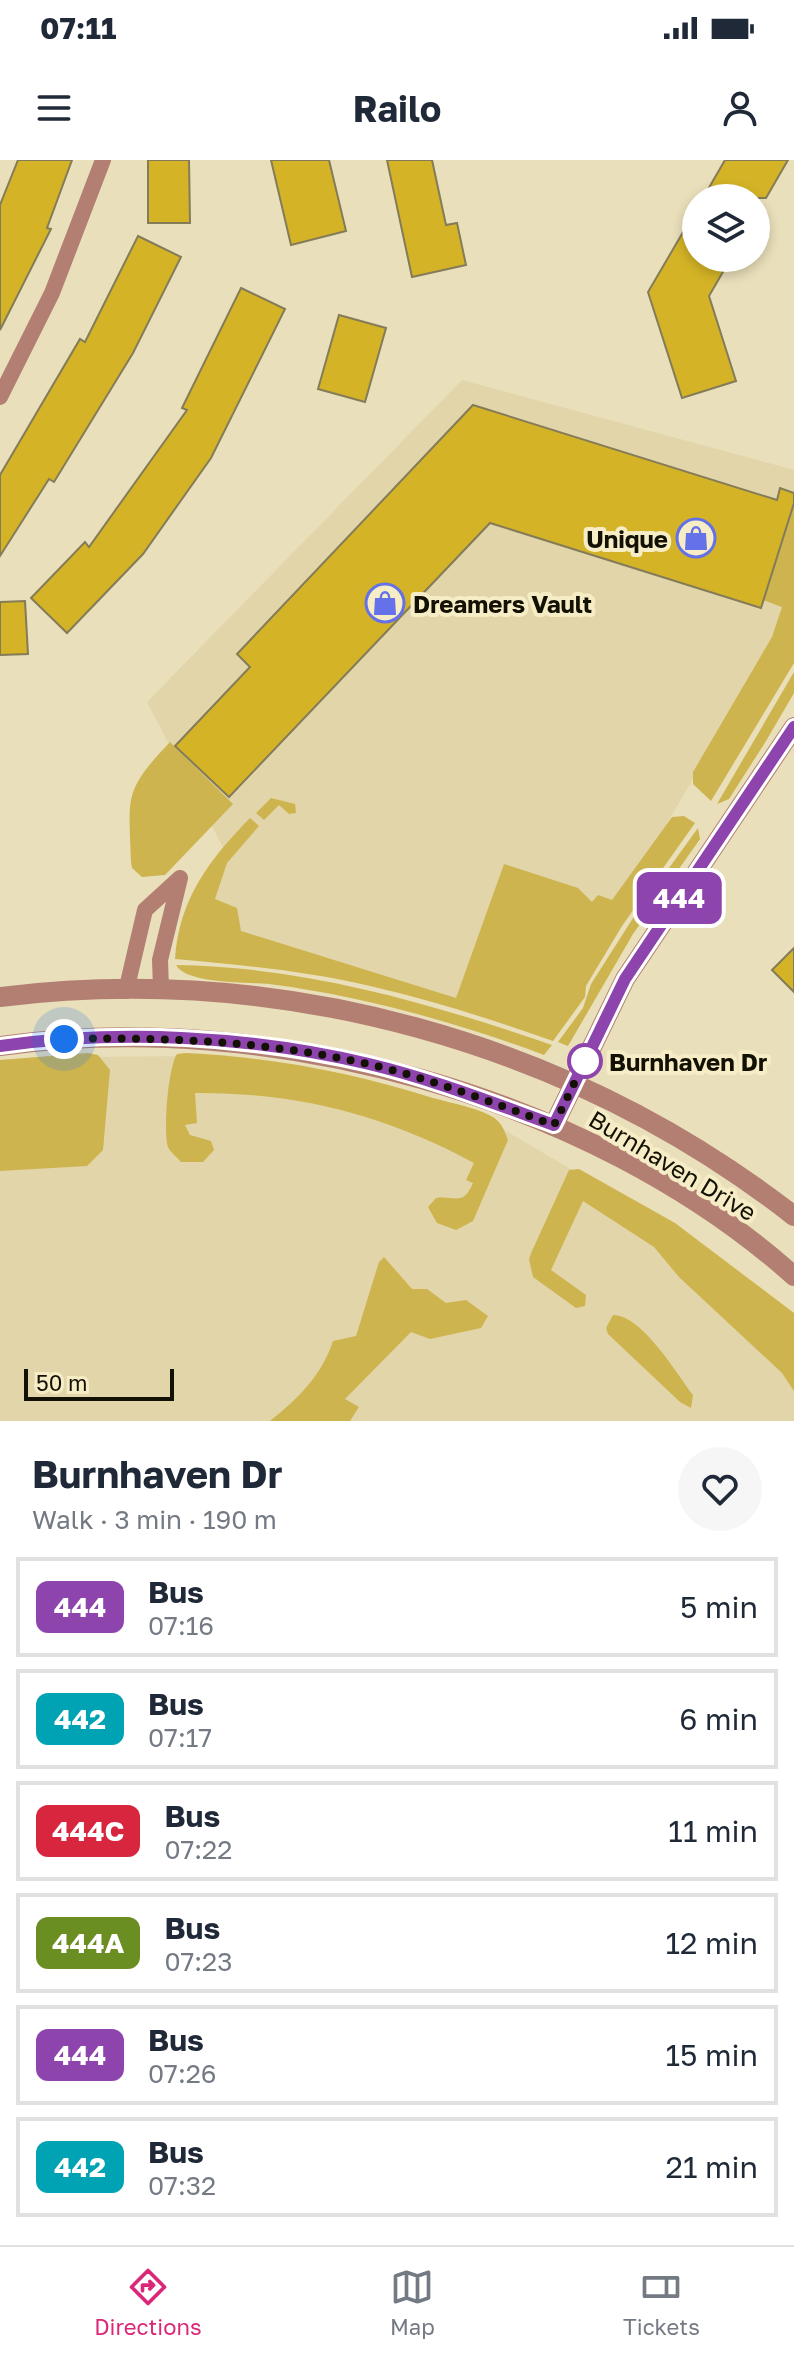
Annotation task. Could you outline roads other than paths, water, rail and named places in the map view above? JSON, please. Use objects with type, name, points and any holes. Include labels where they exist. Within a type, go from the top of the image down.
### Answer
[{"type":"street","points":[[0,397],[52,293],[103,160]]},
{"type":"street","points":[[554,1125],[625,979],[794,727]]},
{"type":"street","points":[[126,991],[145,910],[180,878],[160,960],[161,989]]},
{"type":"street","name":"Burnhaven Drive","points":[[0,997],[161,989],[289,1000],[378,1017],[475,1044],[575,1082],[701,1150],[794,1216]]},
{"type":"street","name":"Burnhaven Drive","points":[[0,1046],[64,1039],[216,1040],[278,1048],[413,1076],[554,1125],[677,1192],[737,1231],[794,1276]]},
{"type":"place","name":"Unique","points":[[696,538]]},
{"type":"place","name":"Dreamers Vault","points":[[385,603]]},
{"type":"place","name":"Burnhaven Dr","points":[[585,1061]]}]
